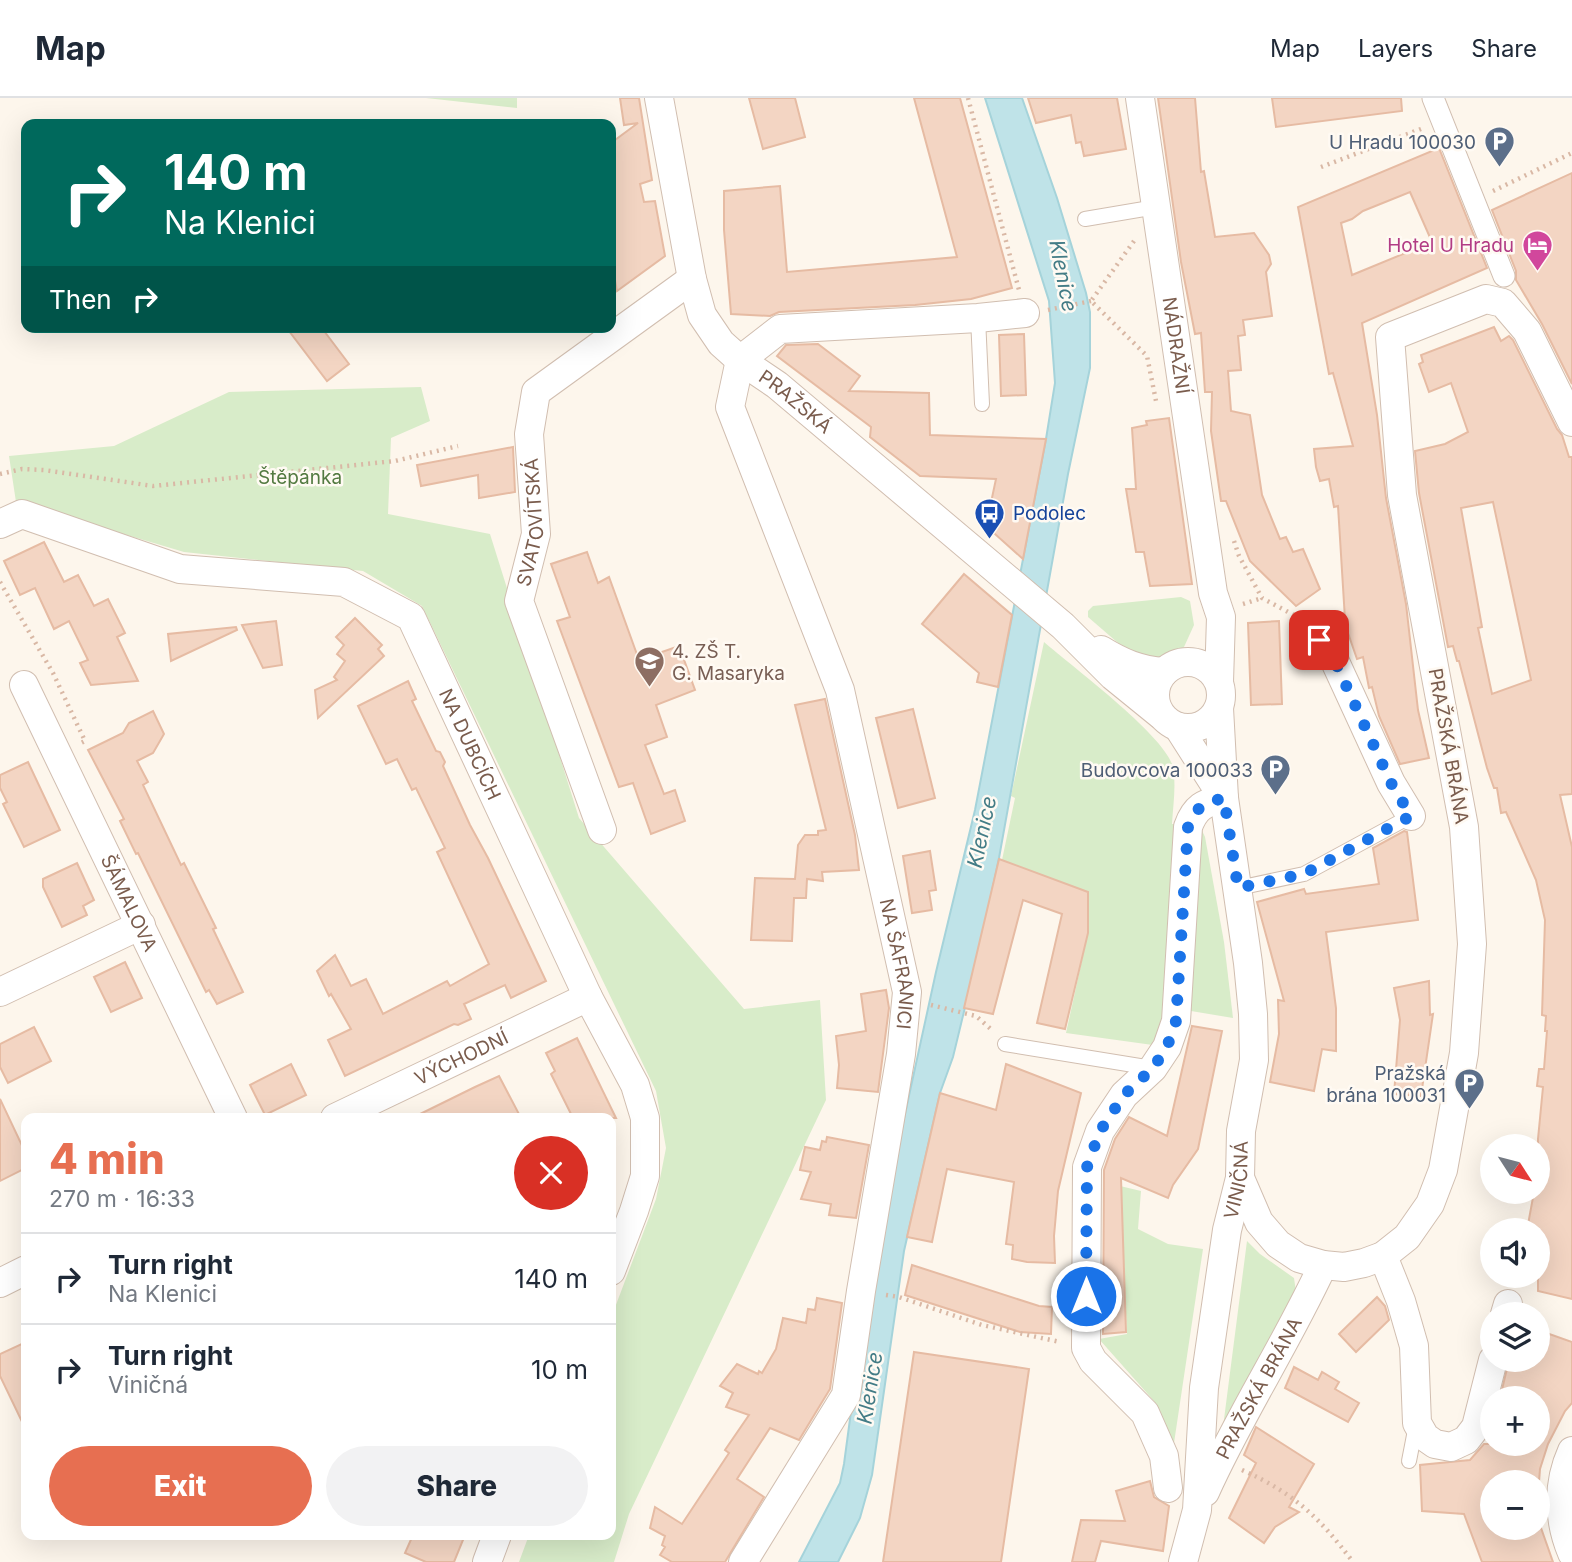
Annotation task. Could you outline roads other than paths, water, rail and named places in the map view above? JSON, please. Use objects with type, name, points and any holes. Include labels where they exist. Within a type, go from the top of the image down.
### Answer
[{"type":"street","name":"PRAŽSKÁ","points":[[659,98],[692,279],[702,315],[721,343],[740,360],[777,385],[1063,626],[1113,676],[1170,721]]},
{"type":"street","name":"NÁDRAŽNÍ","points":[[1140,98],[1213,593],[1221,617],[1219,695]]},
{"type":"street","points":[[1433,98],[1504,289],[1572,422]]},
{"type":"street","name":"SVATOVÍTSKÁ","points":[[601,830],[519,601],[536,534],[529,434],[536,392],[692,279]]},
{"type":"street","name":"PRAŽSKÁ BRÁNA","points":[[1240,1178],[1259,1222],[1278,1244],[1299,1258],[1323,1265],[1344,1267],[1364,1264],[1383,1256],[1407,1237],[1435,1206],[1464,1053],[1478,944],[1462,808],[1402,495],[1390,337],[1486,299],[1504,289]]},
{"type":"street","points":[[740,360],[780,329],[978,318],[1037,311]]},
{"type":"street","name":"NA ŠAFRANICI","points":[[740,360],[730,407],[840,690],[907,992],[901,1054],[846,1395],[743,1562]]},
{"type":"street","name":"NA DUBCÍCH","points":[[0,524],[22,514],[180,569],[344,582],[411,617],[588,997],[635,1085],[645,1118],[645,1176],[616,1257]]},
{"type":"street","name":"NÁDRAŽNÍ","points":[[1175,667],[1203,642],[1210,624],[1213,593]]},
{"type":"street","name":"PRAŽSKÁ","points":[[1063,626],[1122,663],[1141,671],[1175,667]]},
{"type":"street","points":[[1319,640],[1332,655],[1391,783],[1411,816]]},
{"type":"street","points":[[1175,667],[1206,667],[1219,695],[1212,718],[1202,725],[1190,728],[1170,721],[1155,701],[1156,686],[1175,667]]},
{"type":"street","name":"ŠÁMALOVA","points":[[24,685],[231,1113]]},
{"type":"street","name":"VINIČNÁ","points":[[1183,1562],[1196,1510],[1204,1388],[1227,1230],[1240,1178],[1241,1131],[1254,1060],[1248,963],[1224,798],[1219,695]]},
{"type":"street","name":"VINIČNÁ","points":[[1170,721],[1224,798]]},
{"type":"street","points":[[1168,1488],[1164,1456],[1145,1413],[1093,1361],[1086,1348],[1087,1167],[1100,1131],[1124,1095],[1153,1068],[1167,1047],[1176,1021],[1188,827],[1193,813],[1202,804],[1224,798]]},
{"type":"street","points":[[0,992],[141,925]]},
{"type":"street","name":"VÝCHODNÍ","points":[[345,1113],[588,997]]},
{"type":"street","points":[[1383,1256],[1402,1301],[1414,1346],[1416,1423],[1425,1437],[1435,1444],[1451,1447],[1466,1440],[1476,1427],[1490,1372]]},
{"type":"street","name":"PRAŽSKÁ BRÁNA","points":[[1196,1510],[1220,1458],[1323,1265]]},
{"type":"street","points":[[0,1283],[21,1272]]},
{"type":"street","points":[[1572,1451],[1563,1470],[1560,1499],[1566,1538],[1572,1553]]},
{"type":"street","points":[[487,1562],[495,1540]]},
{"type":"lane","points":[[1085,219],[1156,207]]},
{"type":"lane","points":[[978,318],[982,404]]},
{"type":"lane","points":[[1238,888],[1304,874],[1411,816]]},
{"type":"lane","points":[[1005,1044],[1153,1068]]},
{"type":"lane","points":[[1409,1461],[1416,1423]]},
{"type":"water","name":"Klenice","points":[[985,98],[1022,98],[1086,293],[1090,312],[1090,368],[1068,474],[999,858],[953,1057],[940,1093],[904,1251],[872,1475],[860,1518],[838,1562],[799,1562],[840,1483],[863,1322],[886,1201],[975,810],[1055,383],[1049,301]]},
{"type":"place","name":"U Hradu 100030","points":[[1499,169]]},
{"type":"place","name":"Hotel U Hradu","points":[[1537,272]]},
{"type":"place","name":"Podolec","points":[[990,540]]},
{"type":"place","name":"4. ZŠ T. G. Masaryka","points":[[649,689]]},
{"type":"place","name":"Budovcova 100033","points":[[1276,797]]},
{"type":"place","name":"Pražská brána 100031","points":[[1469,1111]]},
{"type":"park label","name":"Štěpánka","points":[[300,477]]}]
